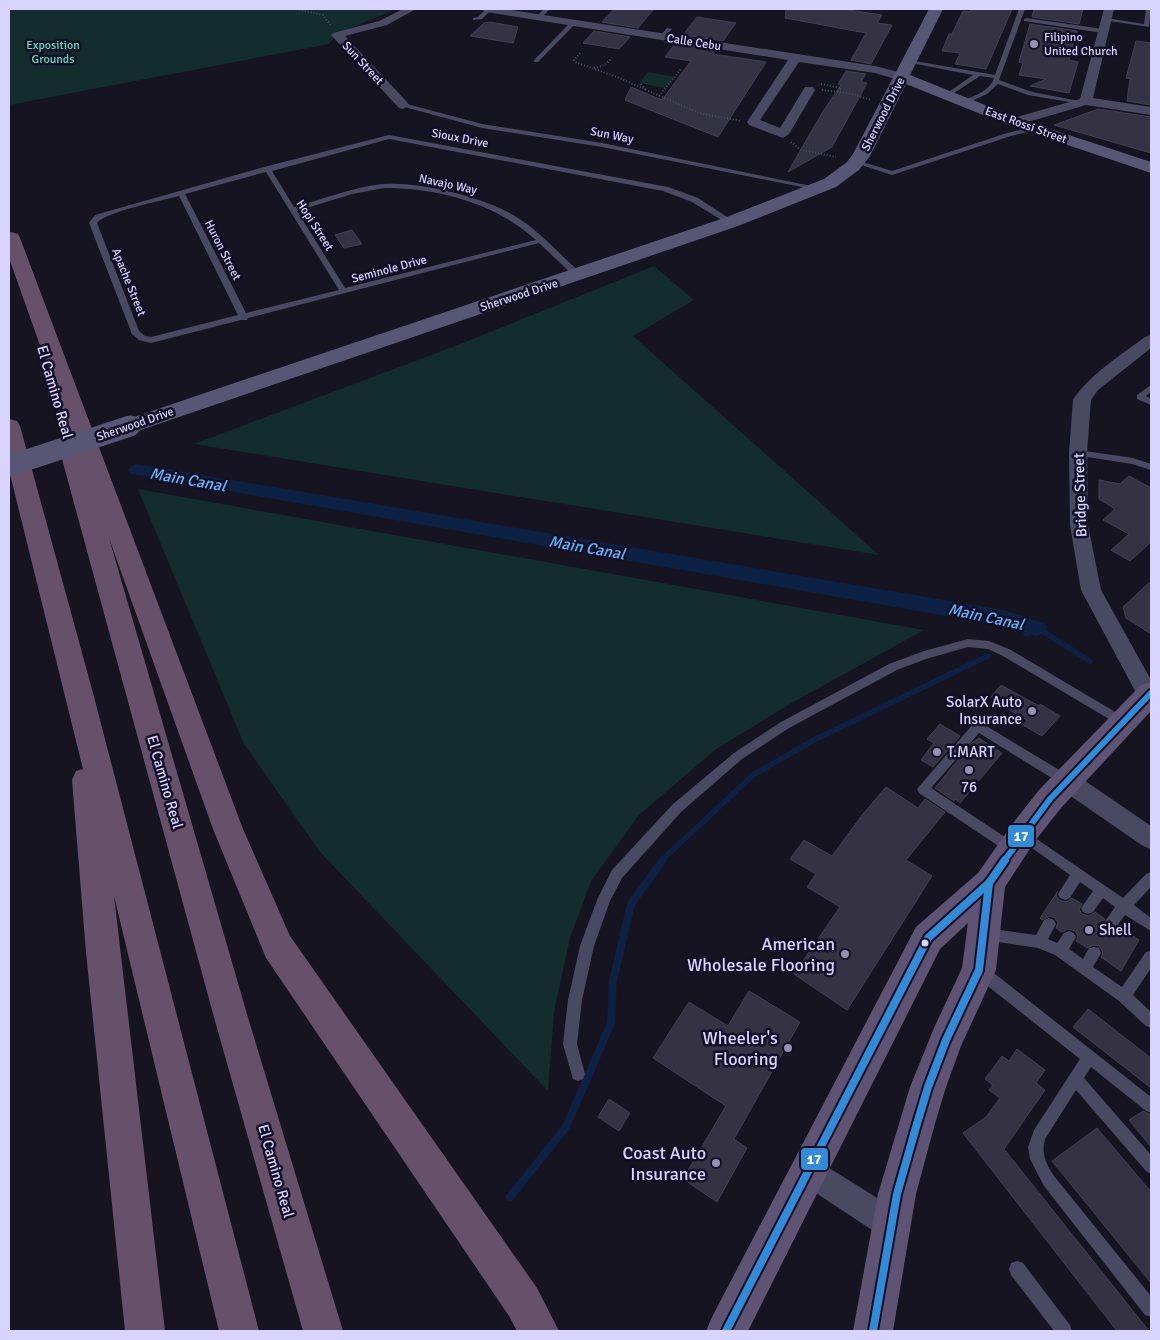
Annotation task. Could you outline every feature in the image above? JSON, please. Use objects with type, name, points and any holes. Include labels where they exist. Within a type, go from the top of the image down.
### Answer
[{"type":"highway","name":"El Camino Real","points":[[10,235],[227,1002],[323,1331]]},
{"type":"highway","points":[[10,235],[228,829],[278,947],[518,1294],[539,1331]]},
{"type":"highway","points":[[9,426],[79,693],[239,1331]]},
{"type":"highway","points":[[79,693],[102,952],[145,1331]]},
{"type":"main road","name":"Sherwood Drive","points":[[9,466],[578,276],[731,222],[817,188],[842,175],[856,162],[893,107],[905,70],[936,9]]},
{"type":"main road","name":"East Rossi Street","points":[[905,70],[948,95],[1014,122],[1151,168]]},
{"type":"main road","points":[[924,101],[965,102]]},
{"type":"main road","points":[[726,1331],[928,938],[989,883],[1017,841],[1050,799],[1150,695]]},
{"type":"main road","points":[[873,1331],[897,1194],[928,1087],[946,1040],[979,970],[989,883]]},
{"type":"street","name":"Sun Street","points":[[337,34],[383,24],[411,9]]},
{"type":"street","name":"Calle Cebu","points":[[487,9],[543,13],[875,70],[905,70]]},
{"type":"street","points":[[1082,102],[1106,20]]},
{"type":"street","name":"Sun Street","points":[[337,34],[403,105]]},
{"type":"street","points":[[796,57],[753,122],[783,134],[809,90]]},
{"type":"street","points":[[1014,122],[1082,102],[1151,111]]},
{"type":"street","name":"Bridge Street","points":[[1150,695],[1091,590],[1079,525],[1078,453],[1082,400],[1092,386],[1151,340]]},
{"type":"street","points":[[1067,781],[1151,839]]},
{"type":"street","points":[[808,1171],[892,1224]]},
{"type":"lane","points":[[475,19],[480,18],[487,9]]},
{"type":"lane","points":[[965,102],[989,90],[997,79],[1022,9]]},
{"type":"lane","points":[[1026,20],[1106,20],[1147,26],[1149,9]]},
{"type":"lane","points":[[536,61],[577,20]]},
{"type":"lane","points":[[905,70],[978,74],[997,79],[1030,94],[1082,102]]},
{"type":"lane","points":[[948,95],[978,74]]},
{"type":"lane","name":"Sun Way","points":[[403,105],[482,126],[602,144],[817,188]]},
{"type":"lane","points":[[856,162],[892,173],[1009,134],[1034,129]]},
{"type":"lane","name":"Sioux Drive","points":[[181,193],[386,137],[394,137],[665,189],[695,200],[731,222]]},
{"type":"lane","name":"Hopi Street","points":[[267,170],[344,292]]},
{"type":"lane","name":"Navajo Way","points":[[292,210],[375,188],[403,186],[471,200],[498,208],[514,218],[578,276]]},
{"type":"lane","name":"Apache Street","points":[[181,193],[111,212],[98,217],[93,223],[135,332],[142,338],[156,339],[244,318]]},
{"type":"lane","name":"Huron Street","points":[[181,193],[244,318]]},
{"type":"lane","name":"Seminole Drive","points":[[244,318],[540,241]]},
{"type":"lane","points":[[1151,388],[1140,396],[1151,402]]},
{"type":"lane","points":[[1078,453],[1133,461],[1151,467]]},
{"type":"lane","points":[[578,1074],[570,1044],[574,1000],[587,946],[604,900],[617,874],[677,808],[738,756],[785,725],[924,654],[968,643],[989,645],[1008,653],[1123,722]]},
{"type":"lane","points":[[1067,781],[978,726],[923,789],[1078,874],[1151,925]]},
{"type":"lane","points":[[1065,894],[1078,874]]},
{"type":"lane","points":[[1111,923],[1124,906],[1148,886]]},
{"type":"lane","points":[[1088,908],[1101,890]]},
{"type":"lane","points":[[1039,942],[1049,924]]},
{"type":"lane","points":[[983,933],[1039,942],[1060,951],[1124,996],[1151,1022]]},
{"type":"lane","points":[[1060,951],[1069,937]]},
{"type":"lane","points":[[1085,968],[1094,953]]},
{"type":"lane","points":[[1124,996],[1151,957]]},
{"type":"lane","points":[[979,970],[1151,1106]]},
{"type":"lane","points":[[1089,1057],[1035,1143],[1040,1167],[1151,1309]]},
{"type":"lane","points":[[1075,1078],[1151,1166]]},
{"type":"lane","points":[[1017,1269],[1064,1331]]},
{"type":"path","points":[[296,9],[323,15],[337,34]]},
{"type":"path","points":[[580,53],[574,61],[699,113],[753,122]]},
{"type":"path","points":[[593,68],[605,65],[612,58]]},
{"type":"path","points":[[659,96],[662,95],[681,70]]},
{"type":"path","points":[[641,84],[646,90]]},
{"type":"path","points":[[809,90],[853,94],[863,99],[893,107]]},
{"type":"path","points":[[783,134],[801,150],[823,153],[856,162]]},
{"type":"green space","name":"Exposition Grounds","points":[[9,9],[396,9],[337,34],[329,44],[9,105]]},
{"type":"green space","points":[[648,72],[675,77],[666,88],[639,83]]},
{"type":"green space","points":[[654,266],[694,300],[633,336],[879,555],[194,444],[450,348]]},
{"type":"green space","points":[[138,489],[924,630],[788,705],[715,750],[639,815],[591,881],[570,938],[554,1012],[548,1091],[320,852],[244,744]]},
{"type":"building","points":[[614,9],[654,9],[638,28],[602,22]]},
{"type":"building","points":[[786,9],[842,9],[882,15],[877,23],[892,25],[871,64],[851,60],[866,33],[785,18]]},
{"type":"building","points":[[971,9],[1012,9],[986,69],[955,64],[960,53],[942,51],[949,34],[952,34],[963,11],[970,12]]},
{"type":"building","points":[[1034,9],[1083,9],[1079,24],[1032,17]]},
{"type":"building","points":[[697,17],[736,23],[723,41],[683,35]]},
{"type":"building","points":[[490,22],[518,27],[513,43],[470,36],[484,23]]},
{"type":"building","points":[[1030,24],[1077,31],[1069,60],[1078,62],[1069,93],[1030,86],[1046,79],[1019,75],[1023,63],[1019,62]]},
{"type":"building","points":[[594,31],[630,37],[619,49],[583,43]]},
{"type":"building","points":[[1136,41],[1151,43],[1151,105],[1127,101],[1130,79],[1126,78]]},
{"type":"building","points":[[675,44],[716,50],[713,54],[766,62],[718,137],[625,100],[631,87],[662,100],[691,61],[665,57]]},
{"type":"building","points":[[846,71],[866,74],[861,82],[867,83],[832,147],[788,172],[822,113],[841,85],[838,84]]},
{"type":"building","points":[[1098,109],[1151,117],[1151,153],[1054,125]]},
{"type":"building","points":[[352,230],[362,244],[344,248],[335,235]]},
{"type":"building","points":[[1129,476],[1151,488],[1151,542],[1130,561],[1111,550],[1129,534],[1103,520],[1115,509],[1099,499],[1099,480],[1120,484]]},
{"type":"building","points":[[1151,581],[1151,634],[1126,618],[1123,607]]},
{"type":"building","name":"SolarX Auto Insurance","points":[[1001,685],[1060,716],[1042,736],[1023,725],[1027,720],[991,697]]},
{"type":"building","name":"T.MART","points":[[940,724],[960,736],[933,767],[921,760],[934,743],[927,739]]},
{"type":"building","points":[[979,738],[1002,753],[960,803],[955,799],[954,801],[935,788],[972,743]]},
{"type":"building","points":[[886,787],[918,808],[925,799],[945,812],[906,860],[932,876],[847,1010],[794,974],[840,907],[807,887],[816,874],[790,859],[804,840],[832,856]]},
{"type":"building","points":[[1058,891],[1056,895],[1059,900],[1066,902],[1072,898],[1082,904],[1079,909],[1082,914],[1089,916],[1095,912],[1105,919],[1102,924],[1105,929],[1112,931],[1118,927],[1139,940],[1121,971],[1101,957],[1103,952],[1099,946],[1094,945],[1087,948],[1076,941],[1078,936],[1075,931],[1068,929],[1062,932],[1056,928],[1058,923],[1055,918],[1050,916],[1042,920],[1040,918]]},
{"type":"building","points":[[749,991],[800,1022],[734,1139],[747,1148],[717,1202],[683,1179],[726,1106],[653,1058],[689,1002],[728,1026]]},
{"type":"building","points":[[1088,1009],[1151,1058],[1151,1088],[1073,1027]]},
{"type":"building","points":[[1017,1049],[1045,1070],[1036,1083],[1045,1090],[1004,1149],[1149,1331],[1117,1331],[963,1133],[986,1117],[1000,1098],[989,1090],[993,1085],[985,1079],[1002,1056],[1009,1061]]},
{"type":"building","points":[[609,1099],[630,1113],[619,1131],[598,1117]]},
{"type":"building","points":[[1143,1111],[1151,1115],[1151,1147],[1129,1120]]},
{"type":"building","points":[[1097,1128],[1151,1192],[1151,1283],[1052,1161]]},
{"type":"waterway","name":"Main Canal","points":[[137,470],[1004,618],[1037,628]]},
{"type":"waterway","points":[[1026,634],[1037,628],[1090,661]]},
{"type":"waterway","points":[[661,861],[753,775],[816,739],[988,656]]},
{"type":"waterway","points":[[510,1197],[566,1127],[611,1023],[613,981],[631,904],[663,860]]},
{"type":"transit line","name":"17","points":[[726,1331],[928,938],[989,883],[1024,832],[1050,799],[1151,693]]},
{"type":"transit line","name":"17","points":[[873,1331],[897,1194],[916,1127],[928,1087],[946,1040],[979,970],[989,883]]},
{"type":"place","name":"Filipino United Church","points":[[1034,44]]},
{"type":"place","name":"SolarX Auto Insurance","points":[[1032,711]]},
{"type":"place","name":"T.MART","points":[[937,752]]},
{"type":"place","name":"76","points":[[969,770]]},
{"type":"place","name":"Shell","points":[[1089,930]]},
{"type":"place","name":"American Wholesale Flooring","points":[[845,954]]},
{"type":"place","name":"Wheeler's Flooring","points":[[788,1048]]},
{"type":"place","name":"Coast Auto Insurance","points":[[716,1163]]}]
